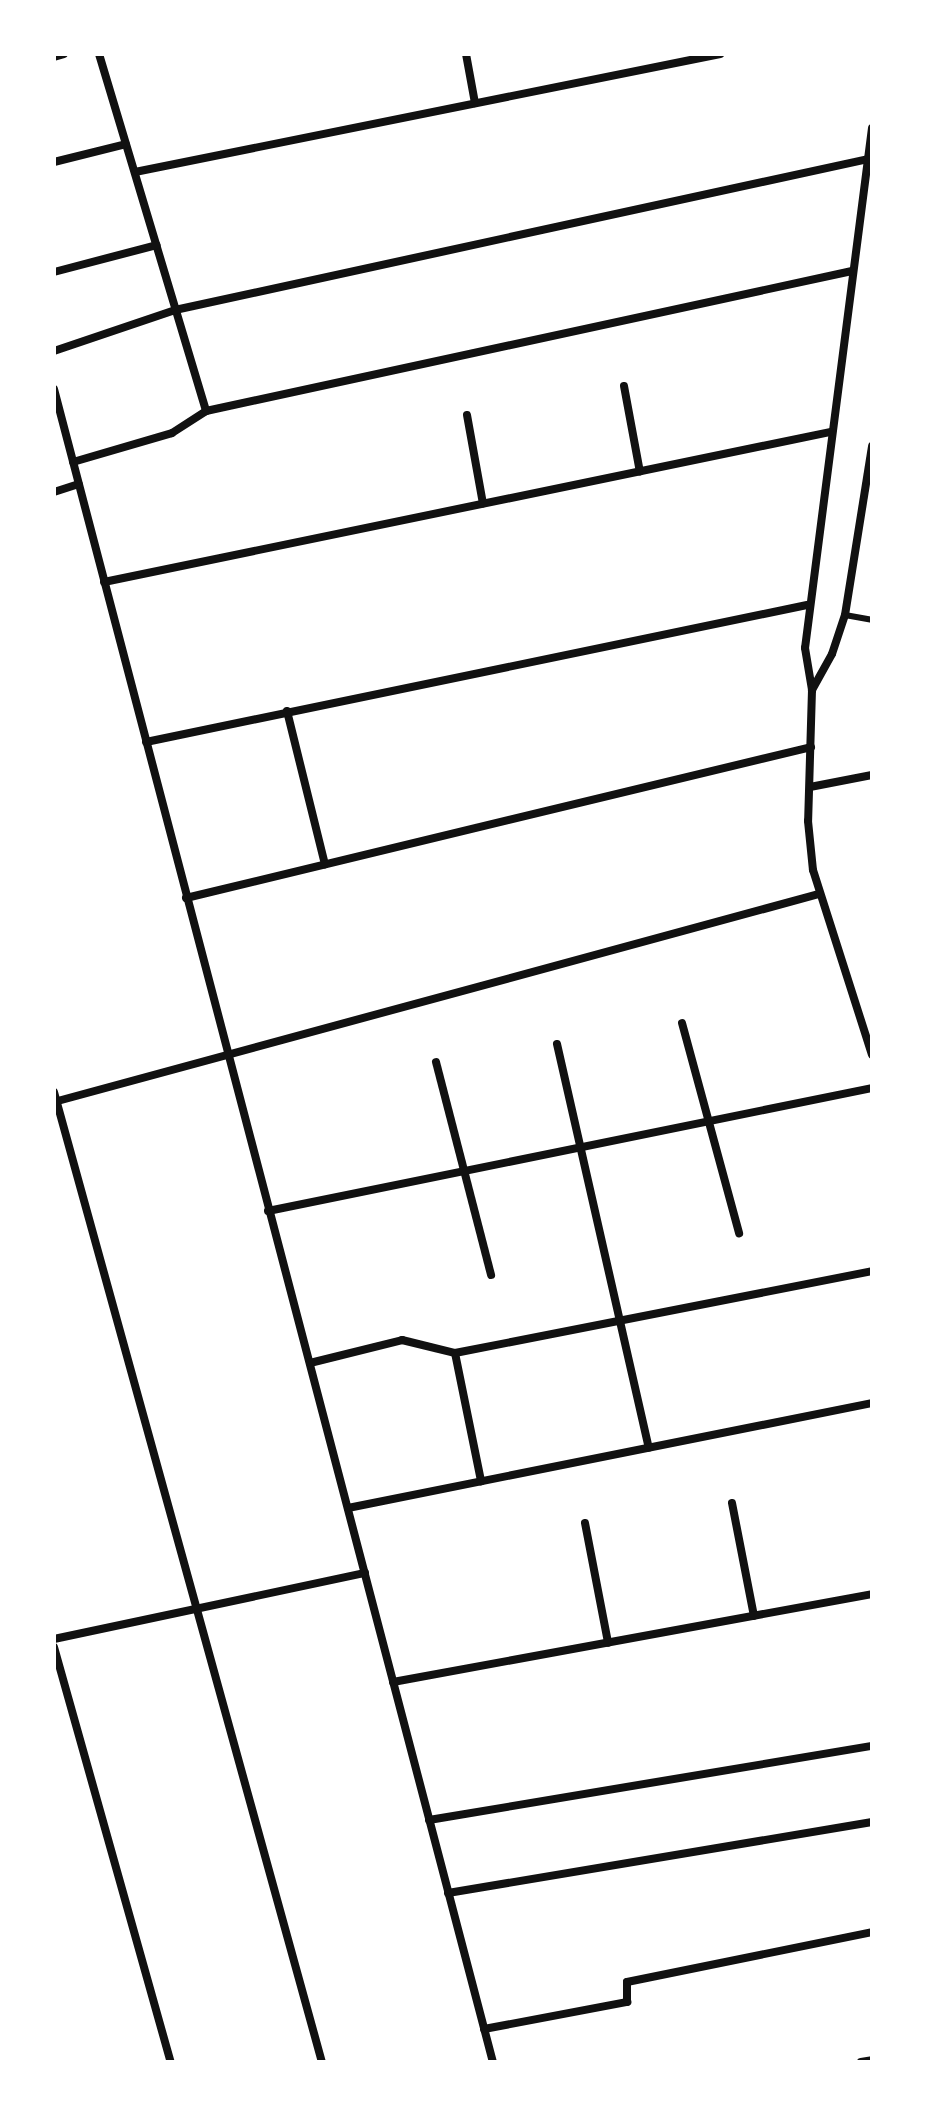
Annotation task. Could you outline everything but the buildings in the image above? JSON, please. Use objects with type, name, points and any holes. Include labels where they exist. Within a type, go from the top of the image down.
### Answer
[{"type":"street","points":[[54,57],[64,54]]},
{"type":"street","points":[[99,54],[206,411]]},
{"type":"street","points":[[466,54],[475,103]]},
{"type":"street","points":[[135,172],[720,54]]},
{"type":"street","points":[[872,128],[807,605],[805,648],[812,690],[810,845],[819,894],[869,1027],[872,1055]]},
{"type":"street","points":[[54,162],[126,144]]},
{"type":"street","points":[[54,351],[175,310],[868,159]]},
{"type":"street","points":[[54,272],[157,245]]},
{"type":"street","points":[[73,462],[181,429],[206,411],[852,271]]},
{"type":"street","points":[[624,386],[640,472]]},
{"type":"street","points":[[54,389],[226,1054],[493,2062]]},
{"type":"street","points":[[467,415],[483,504]]},
{"type":"street","points":[[104,582],[830,432]]},
{"type":"street","points":[[812,690],[845,615],[872,446]]},
{"type":"street","points":[[54,492],[79,484]]},
{"type":"street","points":[[146,742],[807,605]]},
{"type":"street","points":[[287,711],[325,864]]},
{"type":"street","points":[[186,898],[811,747]]},
{"type":"street","points":[[810,787],[872,775]]},
{"type":"street","points":[[322,2062],[55,1099],[819,894]]},
{"type":"street","points":[[682,1023],[739,1233]]},
{"type":"street","points":[[557,1044],[649,1448]]},
{"type":"street","points":[[436,1062],[491,1275]]},
{"type":"street","points":[[268,1211],[872,1088]]},
{"type":"street","points":[[310,1363],[402,1340],[455,1353],[872,1271]]},
{"type":"street","points":[[455,1353],[481,1481]]},
{"type":"street","points":[[348,1508],[872,1403]]},
{"type":"street","points":[[732,1503],[754,1616]]},
{"type":"street","points":[[585,1523],[608,1643]]},
{"type":"street","points":[[54,1639],[365,1573]]},
{"type":"street","points":[[393,1682],[872,1594]]},
{"type":"street","points":[[54,1647],[171,2062]]},
{"type":"street","points":[[429,1820],[872,1746]]},
{"type":"street","points":[[448,1893],[872,1822]]},
{"type":"street","points":[[484,2029],[627,2002],[627,1982],[872,1932]]},
{"type":"street","points":[[861,2062],[872,2060]]},
{"type":"lane","points":[[845,615],[872,620]]}]
